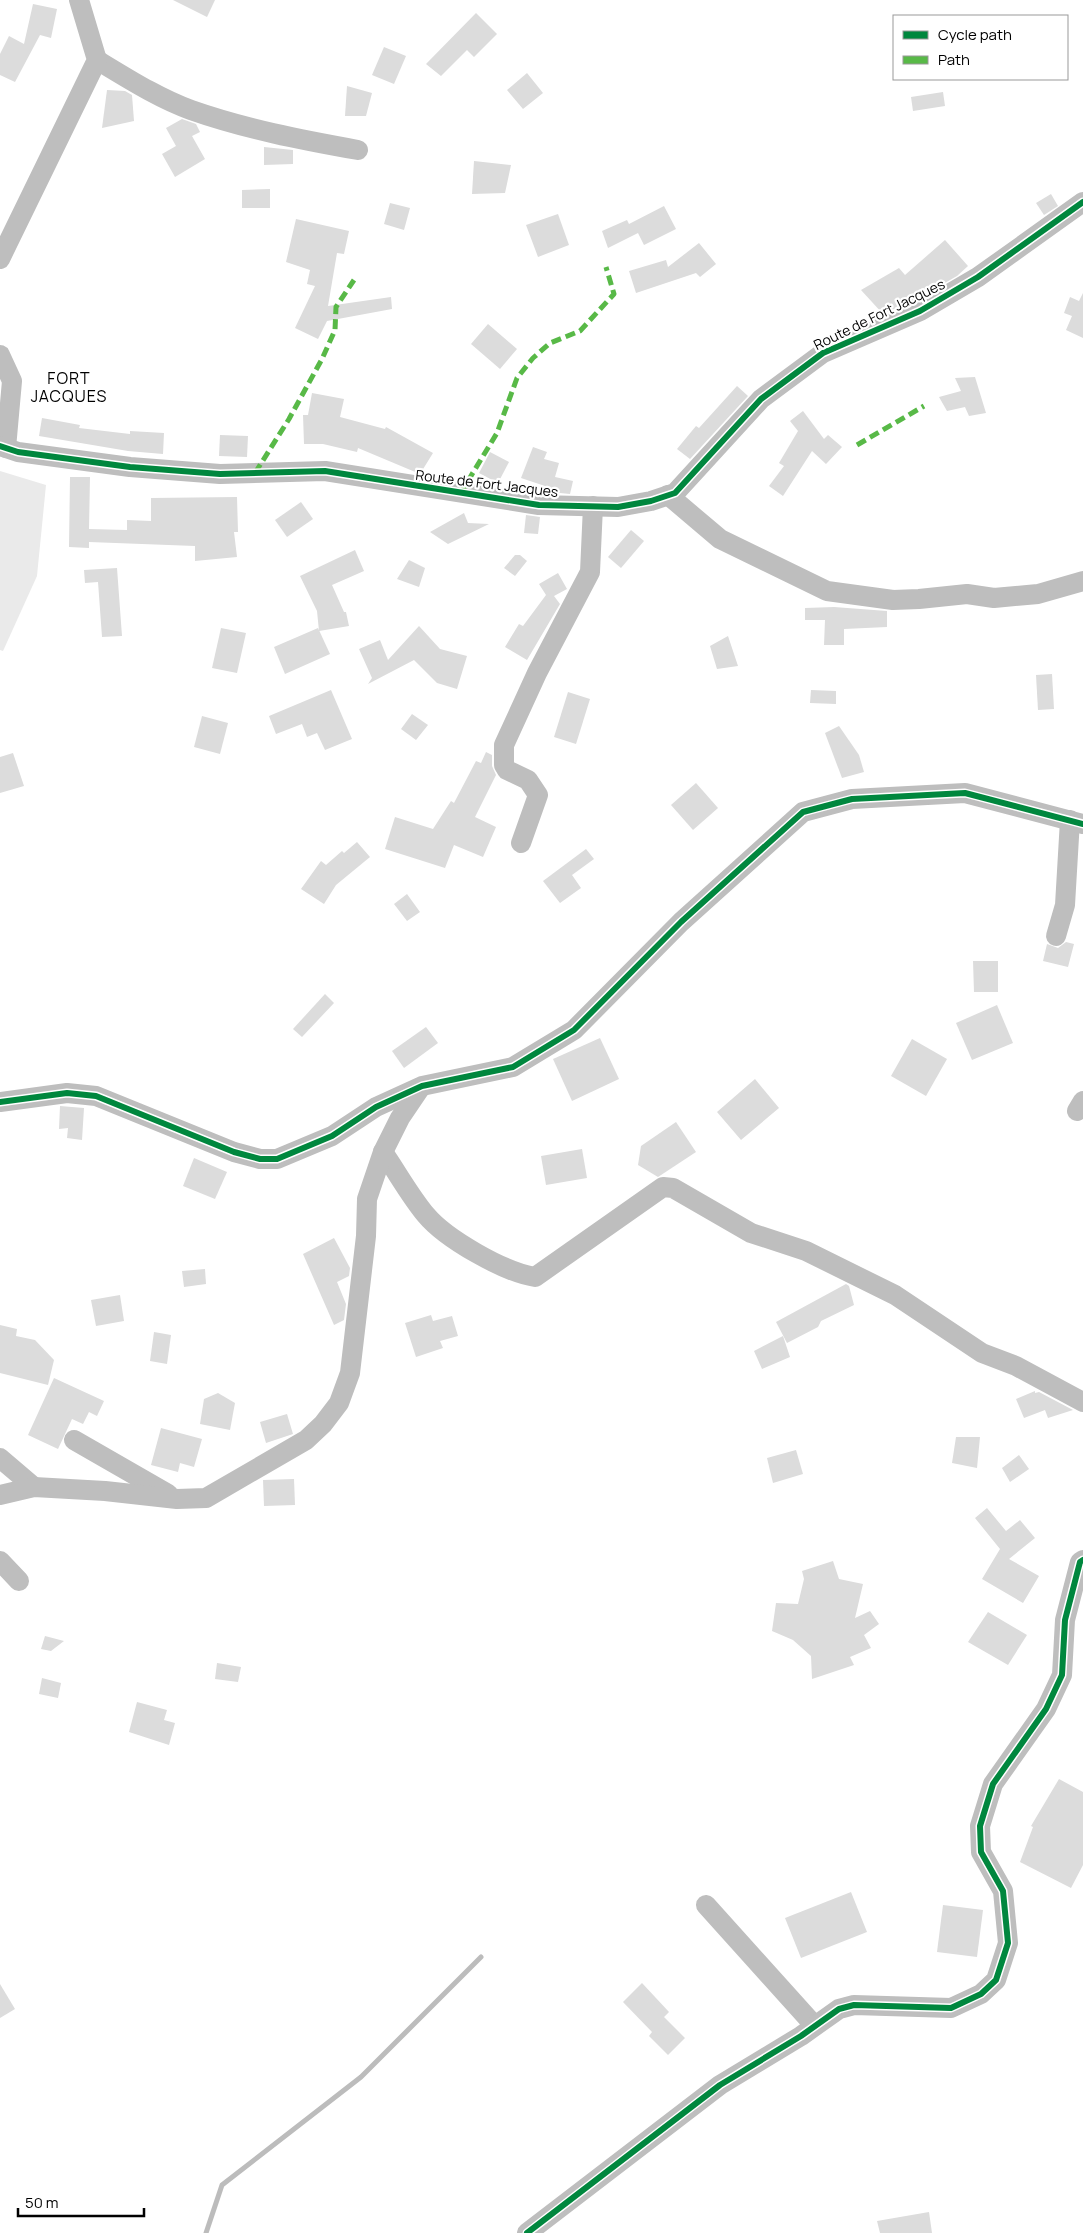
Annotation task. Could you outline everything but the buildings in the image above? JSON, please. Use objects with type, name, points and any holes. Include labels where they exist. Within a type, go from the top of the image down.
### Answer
[{"type":"street","points":[[0,259],[97,60],[80,0]]},
{"type":"street","points":[[97,60],[146,89],[190,109],[292,139],[358,150]]},
{"type":"street","name":"Route de Fort Jacques","points":[[3,447],[18,452],[80,462],[220,474],[324,471],[539,505],[618,507],[651,501],[675,493],[702,466],[761,399],[823,353],[920,311],[978,277],[1083,202]]},
{"type":"street","points":[[0,355],[12,381],[3,447]]},
{"type":"street","points":[[668,495],[720,539],[827,592],[893,600],[967,594],[994,598],[1038,594],[1083,581]]},
{"type":"street","points":[[521,843],[538,794],[528,780],[508,770],[504,765],[504,745],[537,673],[590,572],[593,506]]},
{"type":"street","points":[[0,1102],[67,1093],[96,1096],[234,1152],[260,1159],[277,1160],[332,1136],[376,1108],[422,1086],[512,1067],[574,1030],[681,922],[803,812],[852,799],[965,793],[1077,822],[1065,905],[1056,936]]},
{"type":"street","points":[[0,1495],[34,1487],[105,1491],[176,1499],[206,1498],[306,1440],[323,1424],[339,1403],[350,1374],[366,1236],[367,1199],[383,1152],[400,1118],[422,1086]]},
{"type":"street","points":[[383,1152],[427,1216],[456,1240],[519,1274],[535,1277],[663,1187],[673,1188],[752,1234],[806,1251],[895,1295],[975,1348],[1016,1366],[1083,1402]]},
{"type":"street","points":[[74,1440],[176,1499]]},
{"type":"street","points":[[0,1458],[34,1487]]},
{"type":"street","points":[[527,2233],[720,2085],[801,2036],[839,2009],[854,2005],[951,2008],[981,1994],[996,1980],[1008,1943],[1003,1891],[981,1852],[980,1826],[993,1784],[1046,1709],[1062,1675],[1065,1620],[1080,1562],[1083,1560]]},
{"type":"street","points":[[0,1561],[19,1581]]},
{"type":"street","points":[[706,1905],[814,2026]]},
{"type":"shaded area","points":[[0,471],[46,485],[37,576],[3,651],[0,650]]},
{"type":"waterway","points":[[206,2233],[222,2185],[361,2077],[481,1957]]},
{"type":"marked path","points":[[460,494],[497,433],[517,378],[533,358],[550,343],[580,331],[614,294],[606,267]]},
{"type":"marked path","points":[[255,473],[289,419],[322,359],[335,330],[336,307],[354,280]]},
{"type":"marked path","points":[[857,445],[924,406]]},
{"type":"cycle path","points":[[0,446],[18,452],[130,467],[220,474],[325,471],[539,505],[618,507],[651,501],[675,493],[761,399],[823,353],[920,311],[978,277],[1083,202]]},
{"type":"cycle path","points":[[0,1102],[67,1093],[96,1096],[234,1152],[260,1159],[277,1159],[332,1136],[376,1107],[422,1086],[513,1067],[574,1030],[681,922],[803,812],[852,799],[965,793],[1083,824]]},
{"type":"cycle path","points":[[527,2233],[720,2085],[801,2036],[839,2009],[854,2005],[951,2008],[981,1994],[996,1980],[1008,1943],[1003,1891],[981,1852],[980,1826],[993,1784],[1046,1709],[1062,1675],[1065,1620],[1080,1562],[1083,1560]]},
{"type":"district","name":"FORT JACQUES","points":[[69,387]]}]
